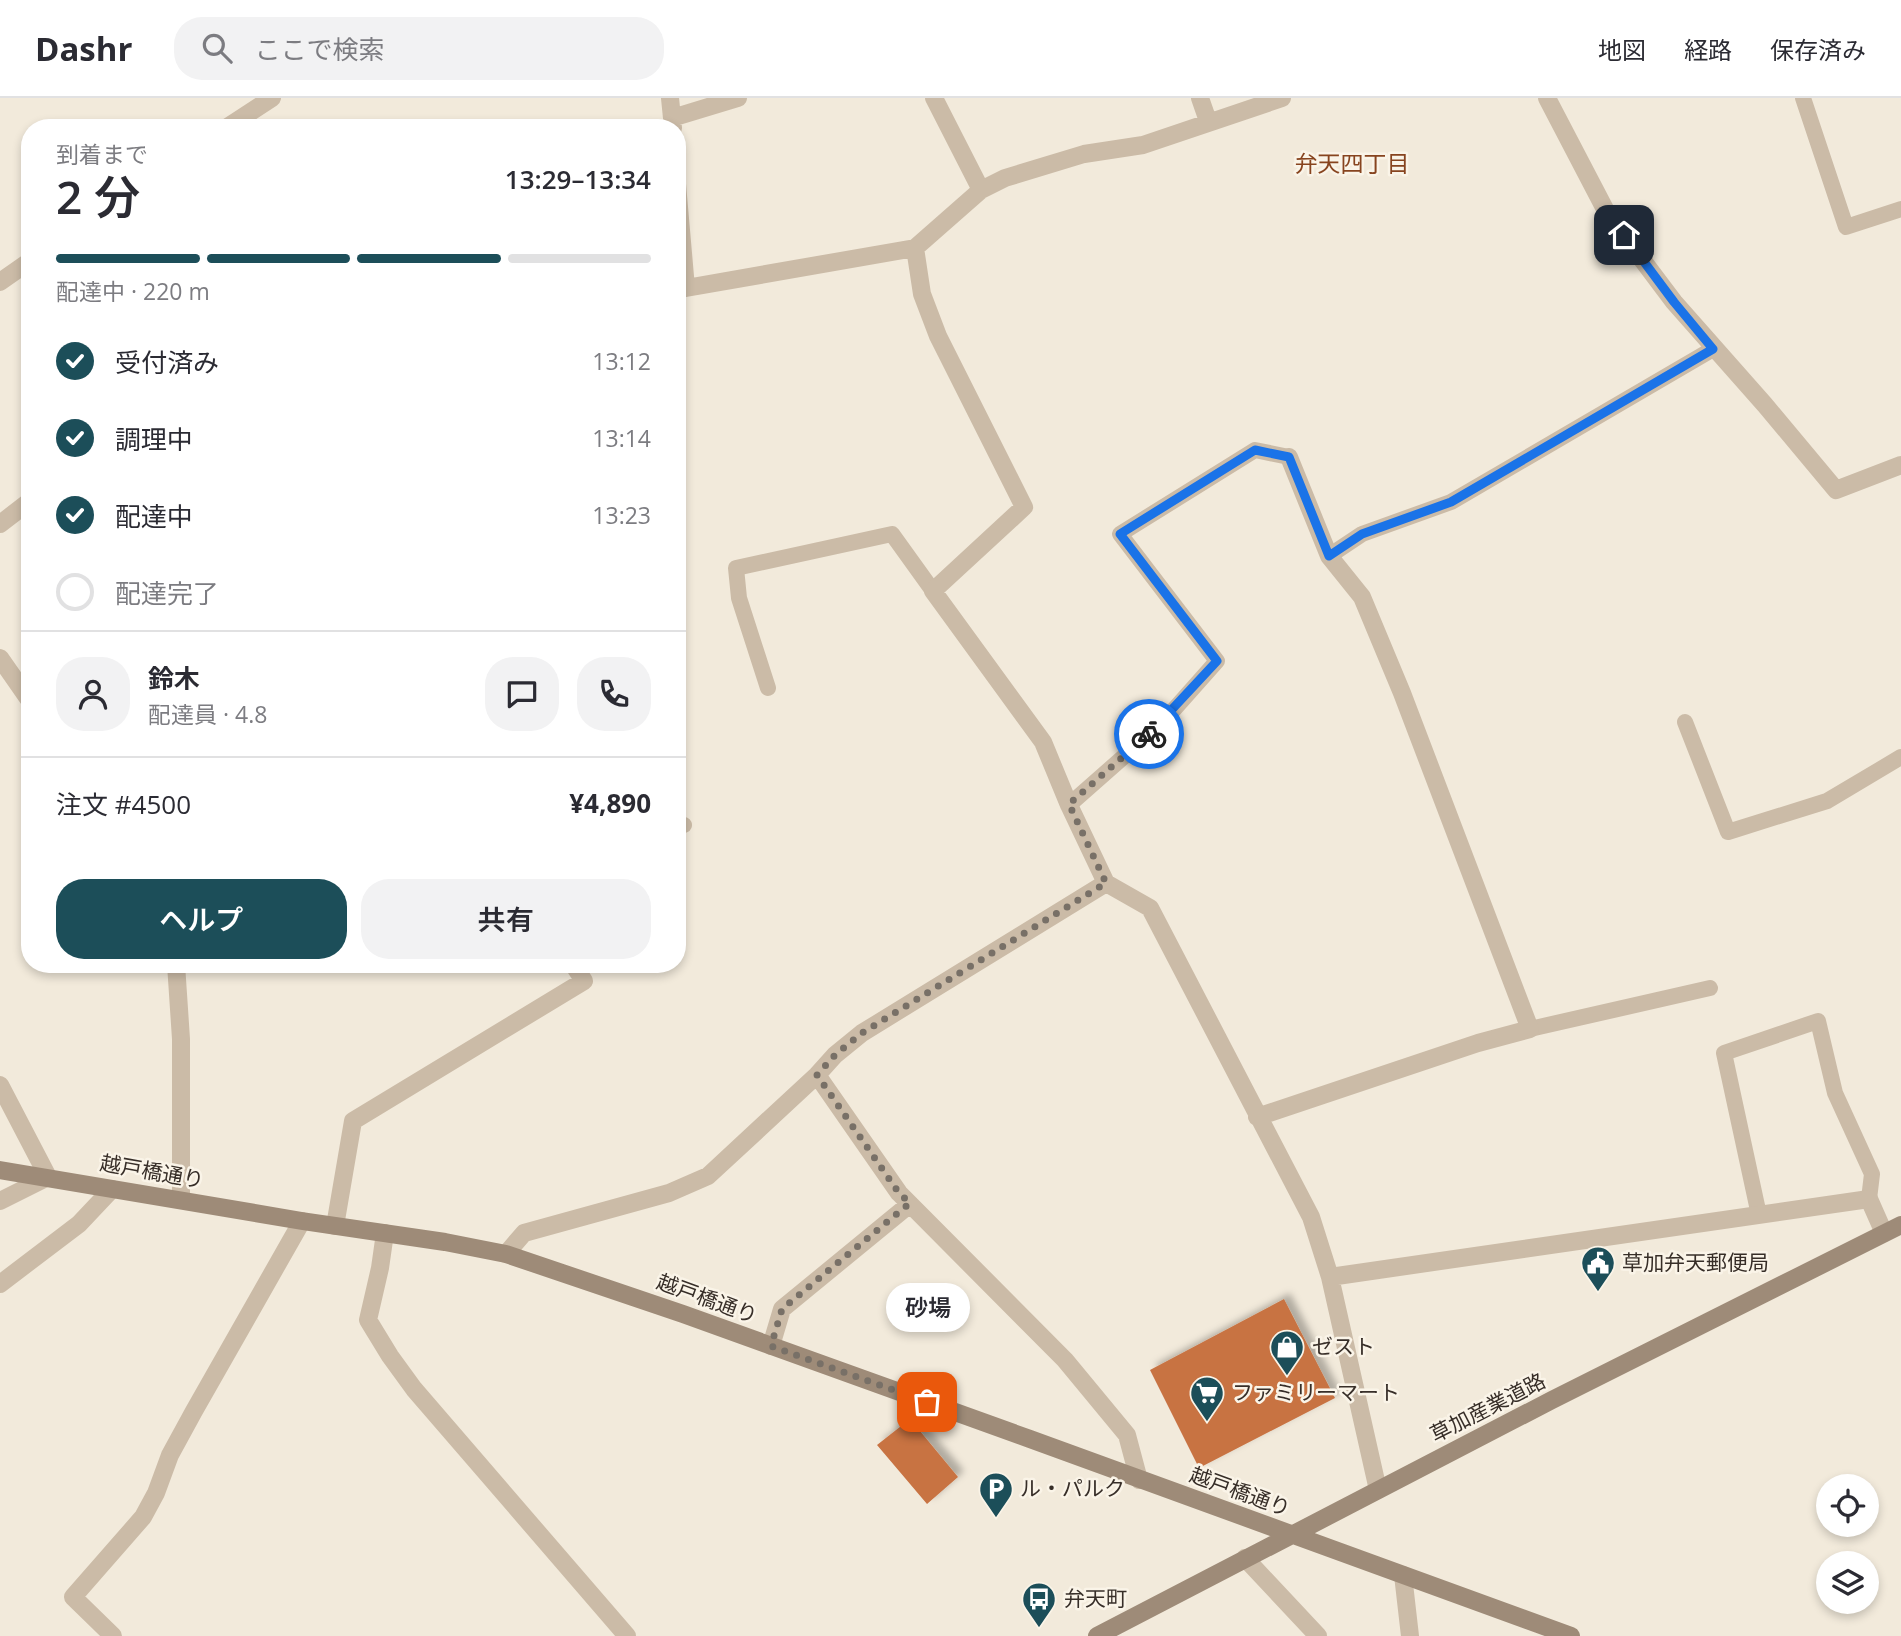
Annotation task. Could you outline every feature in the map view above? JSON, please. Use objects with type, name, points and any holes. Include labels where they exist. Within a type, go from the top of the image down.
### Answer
[{"type":"street","points":[[240,119],[271,98]]},
{"type":"street","points":[[670,98],[672,119]]},
{"type":"street","points":[[683,119],[738,98]]},
{"type":"street","points":[[934,98],[981,190]]},
{"type":"street","points":[[1199,98],[1208,121]]},
{"type":"street","points":[[686,288],[915,248],[981,190],[1005,178],[1084,154],[1143,145],[1282,98]]},
{"type":"street","points":[[1547,98],[1607,213],[1674,302],[1836,490],[1901,465]]},
{"type":"street","points":[[915,248],[922,294],[938,336],[1024,507],[933,591],[1043,742],[1106,883],[1150,908],[1311,1217],[1330,1277],[1378,1490]]},
{"type":"street","points":[[0,282],[21,267]]},
{"type":"street","points":[[1257,1117],[1478,1042],[1530,1029],[1402,694],[1362,597],[1329,556],[1289,457]]},
{"type":"street","points":[[0,524],[21,508]]},
{"type":"street","points":[[0,658],[21,688]]},
{"type":"street","points":[[506,1254],[524,1233],[669,1193],[708,1176],[835,1055],[862,1033],[1106,883]]},
{"type":"street","points":[[177,973],[181,1038],[181,1200]]},
{"type":"street","points":[[335,1226],[353,1121],[584,981],[579,973]]},
{"type":"street","points":[[817,1075],[899,1193],[1074,1371],[1127,1435],[1139,1479]]},
{"type":"street","points":[[0,1085],[48,1177],[0,1201]]},
{"type":"street","name":"越戸橋通り","points":[[0,1170],[506,1254],[771,1346],[1571,1636]]},
{"type":"street","points":[[0,1284],[79,1224],[112,1189]]},
{"type":"street","points":[[1330,1277],[1869,1199],[1884,1233]]},
{"type":"street","points":[[771,1346],[782,1309],[910,1203]]},
{"type":"street","points":[[113,1636],[73,1597],[143,1517],[156,1493],[170,1455],[302,1221]]},
{"type":"street","name":"草加産業道路","points":[[1097,1636],[1378,1490],[1901,1226]]},
{"type":"street","points":[[385,1233],[368,1320],[373,1329],[414,1389],[627,1636]]},
{"type":"street","points":[[1245,1558],[1318,1636]]},
{"type":"street","points":[[1403,1575],[1410,1636]]},
{"type":"lane","points":[[1803,98],[1846,227],[1901,209]]},
{"type":"lane","points":[[1329,556],[1362,534],[1451,502],[1713,349]]},
{"type":"lane","points":[[1069,804],[1162,723],[1217,661],[1120,534],[1255,450],[1289,457]]},
{"type":"lane","points":[[768,688],[739,598],[736,568],[892,534],[933,591]]},
{"type":"lane","points":[[1685,722],[1728,832],[1827,801],[1901,757]]},
{"type":"lane","points":[[1530,1029],[1710,988]]},
{"type":"lane","points":[[1759,1215],[1724,1053],[1818,1021],[1835,1093],[1872,1174],[1869,1199]]},
{"type":"building","points":[[1284,1299],[1335,1398],[1199,1468],[1150,1370]]},
{"type":"building","points":[[910,1419],[958,1477],[927,1504],[877,1445]]},
{"type":"way so far","points":[[927,1402],[771,1346],[782,1309],[910,1203],[899,1193],[817,1075],[835,1055],[862,1033],[905,1004],[1106,883],[1069,804],[1149,734]]},
{"type":"place","name":"草加弁天郵便局","points":[[1598,1293]]},
{"type":"place","name":"ゼスト","points":[[1287,1377]]},
{"type":"place","name":"砂場","points":[[927,1402]]},
{"type":"place","name":"ファミリーマート","points":[[1207,1423]]},
{"type":"place","name":"ル・パルク","points":[[996,1519]]},
{"type":"place","name":"弁天町","points":[[1039,1629]]},
{"type":"district","name":"弁天四丁目","points":[[1352,164]]},
{"type":"route","points":[[1149,734],[1217,661],[1120,534],[1255,450],[1289,457],[1329,556],[1362,534],[1451,502],[1713,349],[1624,235]]}]
